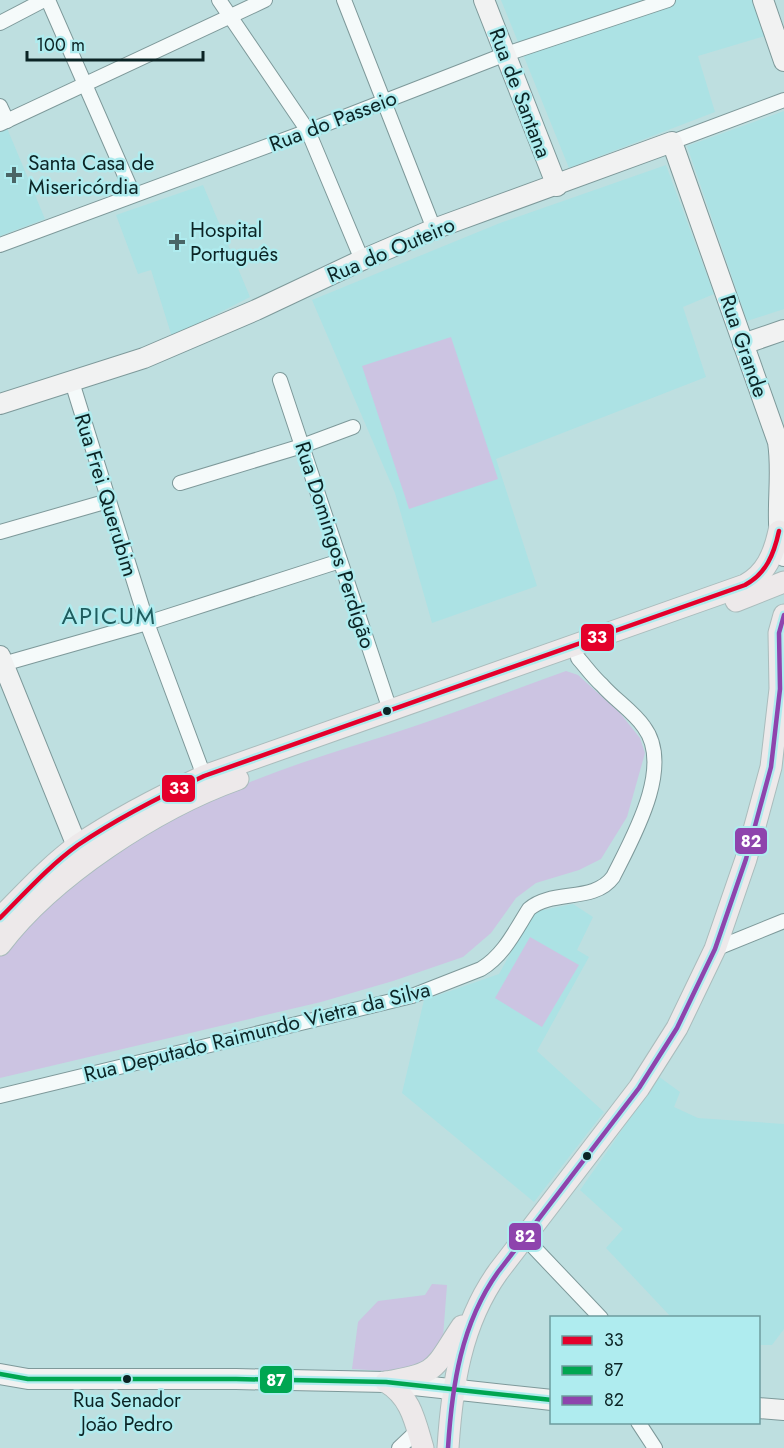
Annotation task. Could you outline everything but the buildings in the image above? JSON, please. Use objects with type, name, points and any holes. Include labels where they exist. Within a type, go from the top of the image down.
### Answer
[{"type":"main road","points":[[8,921],[85,863],[124,827],[204,776],[745,585],[766,568],[774,551],[779,531]]},
{"type":"main road","points":[[0,945],[8,921],[79,861],[80,854],[77,846],[214,787],[784,582]]},
{"type":"main road","points":[[386,1382],[411,1378],[432,1370],[444,1356],[480,1299],[643,1082],[677,1028],[715,949],[746,859],[771,767],[780,689],[779,633],[784,615]]},
{"type":"main road","points":[[448,1448],[458,1367],[470,1323],[480,1299]]},
{"type":"main road","points":[[386,1382],[397,1389],[407,1401],[420,1439]]},
{"type":"street","points":[[0,23],[46,0],[86,83],[133,194]]},
{"type":"street","points":[[219,0],[308,131],[362,260]]},
{"type":"street","points":[[0,106],[3,122],[265,0]]},
{"type":"street","points":[[344,0],[434,229]]},
{"type":"street","name":"Rua de Santana","points":[[484,0],[557,186]]},
{"type":"street","name":"Rua do Passeio","points":[[0,245],[385,102],[506,54],[668,0]]},
{"type":"street","points":[[763,0],[784,62]]},
{"type":"street","name":"Rua do Outeiro","points":[[0,404],[72,382],[174,346],[434,229],[557,186],[784,100]]},
{"type":"street","name":"Rua Grande","points":[[672,142],[780,452],[779,531],[784,556]]},
{"type":"street","points":[[743,344],[784,330]]},
{"type":"street","name":"Rua Domingos Perdigão","points":[[279,380],[390,711]]},
{"type":"street","name":"Rua Frei Querubim","points":[[72,382],[147,623],[204,776]]},
{"type":"street","points":[[180,483],[302,446],[353,427]]},
{"type":"street","points":[[0,532],[108,501]]},
{"type":"street","points":[[77,846],[2,660],[147,623],[340,561]]},
{"type":"street","name":"Rua Deputado Raimundo Vietra da Silva","points":[[0,1096],[412,996],[491,963],[499,956],[533,905],[606,885],[613,877],[642,814],[654,771],[655,751],[641,723],[601,685],[578,658]]},
{"type":"street","points":[[715,949],[784,921]]},
{"type":"street","points":[[525,1238],[600,1316]]},
{"type":"street","points":[[458,1367],[465,1376],[475,1382],[550,1390]]},
{"type":"street","points":[[0,1374],[28,1379],[386,1382],[550,1400]]},
{"type":"street","points":[[0,1386],[28,1379]]},
{"type":"street","points":[[760,1408],[784,1410]]},
{"type":"street","points":[[760,1417],[784,1419]]},
{"type":"street","points":[[639,1424],[655,1448]]},
{"type":"street","points":[[399,1448],[420,1439]]},
{"type":"shaded area","points":[[501,0],[753,0],[765,36],[698,56],[715,112],[569,168]]},
{"type":"shaded area","points":[[784,111],[784,309],[747,321],[687,146]]},
{"type":"shaded area","name":"Santa Casa de Misericórdia","points":[[7,128],[45,219],[0,236],[0,131]]},
{"type":"shaded area","points":[[666,165],[714,294],[683,307],[706,377],[496,459],[537,586],[432,623],[395,493],[312,300],[500,223]]},
{"type":"shaded area","name":"Hospital Português","points":[[203,185],[250,297],[172,337],[151,270],[138,274],[116,215]]},
{"type":"shaded area","points":[[451,337],[498,479],[409,509],[362,366]]},
{"type":"shaded area","points":[[566,671],[578,675],[620,713],[640,738],[645,753],[627,817],[601,859],[579,870],[536,883],[516,898],[491,933],[463,957],[321,1002],[0,1078],[0,956],[25,927],[82,876],[146,834],[248,783]]},
{"type":"shaded area","points":[[573,904],[593,917],[577,950],[589,957],[537,1051],[604,1112],[534,1202],[402,1093],[424,1000],[499,974],[533,912]]},
{"type":"shaded area","points":[[530,937],[579,965],[542,1027],[495,998]]},
{"type":"shaded area","points":[[658,1076],[680,1092],[674,1107],[698,1118],[784,1124],[784,1329],[772,1345],[760,1345],[760,1316],[670,1316],[606,1248],[623,1229],[580,1190]]},
{"type":"shaded area","points":[[432,1284],[447,1285],[443,1337],[428,1361],[401,1372],[352,1369],[358,1322],[378,1301],[425,1295]]},
{"type":"transit line","name":"33","points":[[0,918],[67,853],[93,835],[172,791],[204,776],[745,585],[764,569],[775,548],[779,531]]},
{"type":"transit line","name":"82","points":[[448,1448],[452,1401],[461,1356],[467,1334],[485,1292],[639,1088],[677,1028],[715,949],[746,859],[771,767],[780,689],[779,633],[784,615]]},
{"type":"transit line","name":"87","points":[[0,1374],[28,1379],[386,1382],[550,1400]]},
{"type":"place","name":"Santa Casa de Misericórdia","points":[[14,175]]},
{"type":"place","name":"Hospital Português","points":[[177,242]]},
{"type":"place","name":"Rua Senador João Pedro","points":[[127,1379]]},
{"type":"district","name":"APICUM","points":[[109,615]]}]
